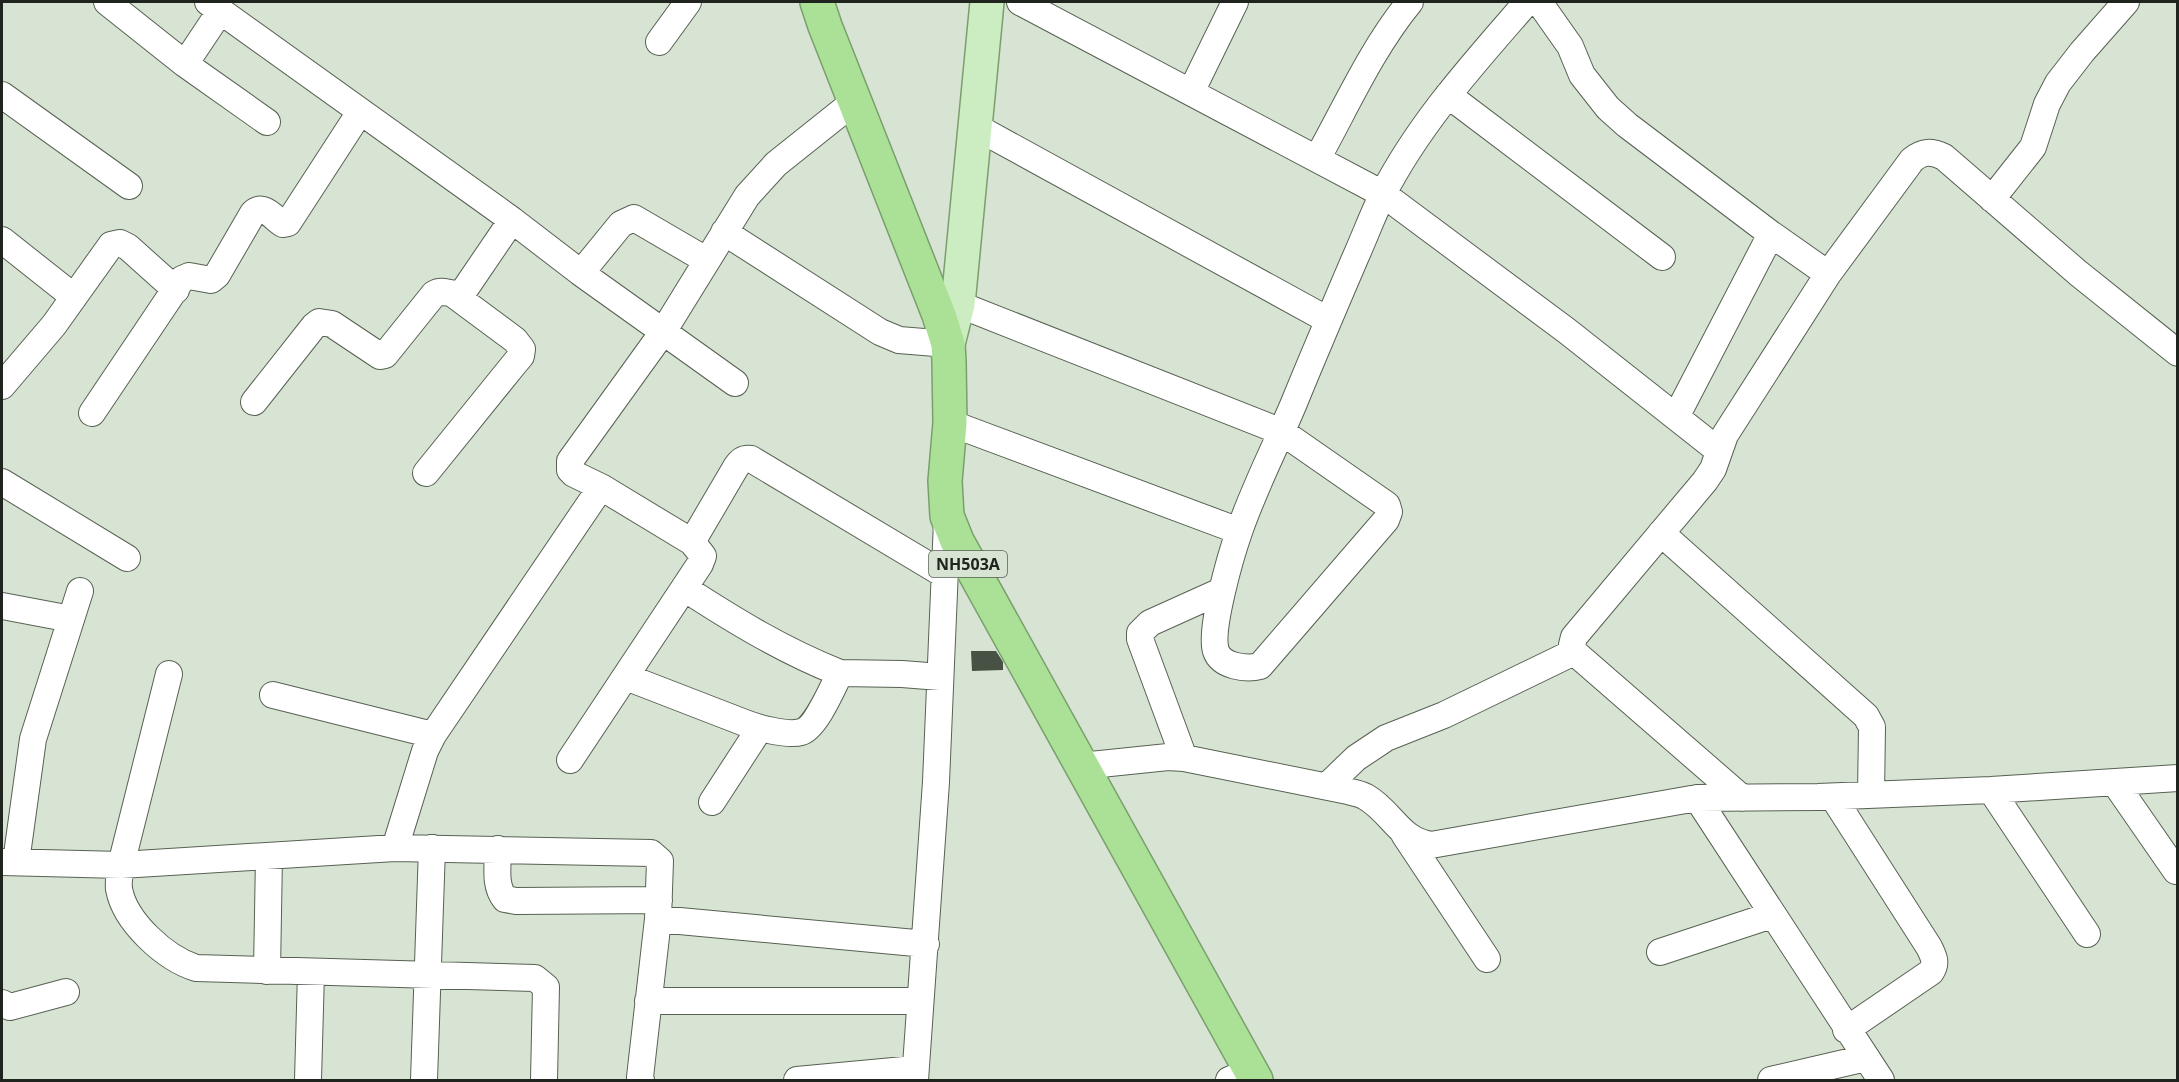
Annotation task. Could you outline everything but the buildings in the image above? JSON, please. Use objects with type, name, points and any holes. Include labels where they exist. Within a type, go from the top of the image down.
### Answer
[{"type":"highway","name":"NH503A","points":[[818,2],[948,344],[950,423],[945,481],[947,516],[966,560],[1081,766],[1245,1077]]},
{"type":"main road","points":[[948,344],[958,304],[987,2]]},
{"type":"street","points":[[107,2],[185,64],[267,122]]},
{"type":"street","points":[[659,42],[688,2]]},
{"type":"street","points":[[1020,2],[1383,194],[1567,330],[1719,451]]},
{"type":"street","points":[[1191,92],[1235,2]]},
{"type":"street","points":[[1317,159],[1381,43],[1396,18],[1410,2]]},
{"type":"street","points":[[958,304],[1282,432],[1387,505],[1389,512],[1386,520],[1260,666],[1252,668],[1226,663],[1216,652],[1221,591],[1239,531],[1282,432],[1383,194],[1416,139],[1448,95],[1527,2]]},
{"type":"street","points":[[1539,2],[1570,46],[1582,75],[1608,108],[1771,234],[1828,274]]},
{"type":"street","points":[[1992,199],[2033,147],[2047,104],[2058,83],[2126,2]]},
{"type":"street","points":[[185,64],[215,6],[735,383]]},
{"type":"street","points":[[2,95],[129,186]]},
{"type":"street","points":[[1448,95],[1662,257]]},
{"type":"street","points":[[570,760],[700,564],[703,556],[692,542],[601,487],[574,474],[570,470],[570,461],[663,332],[706,260],[759,181],[776,164],[855,102]]},
{"type":"street","points":[[92,413],[182,279],[189,276],[211,280],[217,275],[253,213],[257,210],[262,209],[284,224],[288,223],[360,112]]},
{"type":"street","points":[[976,127],[1329,320]]},
{"type":"street","points":[[1742,798],[1574,652],[1572,645],[1574,637],[1706,481],[1713,469],[1725,435],[1828,274],[1912,160],[1926,152],[1935,152],[1944,157],[2078,273],[2178,353]]},
{"type":"street","points":[[581,273],[621,224],[634,218],[706,260]]},
{"type":"street","points":[[453,294],[463,292],[467,287],[512,220]]},
{"type":"street","points":[[724,232],[880,332],[898,340],[948,344]]},
{"type":"street","points":[[1676,417],[1771,234]]},
{"type":"street","points":[[2,240],[74,297]]},
{"type":"street","points":[[2,386],[54,325],[111,245],[120,243],[128,247],[176,290]]},
{"type":"street","points":[[255,402],[319,322],[332,324],[380,356],[385,355],[434,294],[445,291],[453,294],[515,340],[522,349],[521,356],[426,472]]},
{"type":"street","points":[[950,423],[1239,531]]},
{"type":"street","points":[[692,542],[740,461],[751,459],[945,575]]},
{"type":"street","points":[[2,482],[128,558]]},
{"type":"street","points":[[395,848],[425,751],[433,735],[601,487]]},
{"type":"street","points":[[797,1080],[915,1075],[926,944],[947,516]]},
{"type":"street","points":[[1661,533],[1866,716],[1872,727],[1871,795]]},
{"type":"street","points":[[684,588],[747,630],[840,674],[902,674],[940,677]]},
{"type":"street","points":[[80,591],[33,739],[8,862],[121,865],[395,848],[651,853],[660,861],[658,909],[641,1080]]},
{"type":"street","points":[[1184,758],[1140,639],[1140,633],[1150,623],[1221,591]]},
{"type":"street","points":[[2,606],[71,619]]},
{"type":"street","points":[[1327,786],[1356,758],[1386,738],[1444,715],[1574,652]]},
{"type":"street","points":[[169,674],[121,865],[118,887],[123,902],[152,941],[180,963],[196,968],[535,978],[546,987],[543,1080]]},
{"type":"street","points":[[626,677],[760,728],[795,733],[812,725],[840,674]]},
{"type":"street","points":[[273,695],[433,735]]},
{"type":"street","points":[[712,802],[760,728]]},
{"type":"street","points":[[1081,766],[1168,757],[1184,758],[1327,786],[1364,796],[1388,815],[1404,834],[1486,959]]},
{"type":"street","points":[[1404,834],[1418,843],[1431,845],[1697,798],[1833,797],[2178,778]]},
{"type":"street","points":[[2115,783],[2176,871]]},
{"type":"street","points":[[1991,790],[2087,934]]},
{"type":"street","points":[[1833,797],[1929,947],[1935,960],[1930,972],[1846,1030]]},
{"type":"street","points":[[1697,798],[1846,1030],[1881,1080]]},
{"type":"street","points":[[424,1080],[432,848]]},
{"type":"street","points":[[498,849],[497,884],[506,899],[658,909],[926,944]]},
{"type":"street","points":[[267,970],[269,856]]},
{"type":"street","points":[[1660,952],[1772,915]]},
{"type":"street","points":[[308,1080],[311,972]]},
{"type":"street","points":[[2,1003],[10,1007],[66,992]]},
{"type":"street","points":[[648,1001],[920,1001]]},
{"type":"street","points":[[1771,1080],[1866,1058]]}]
